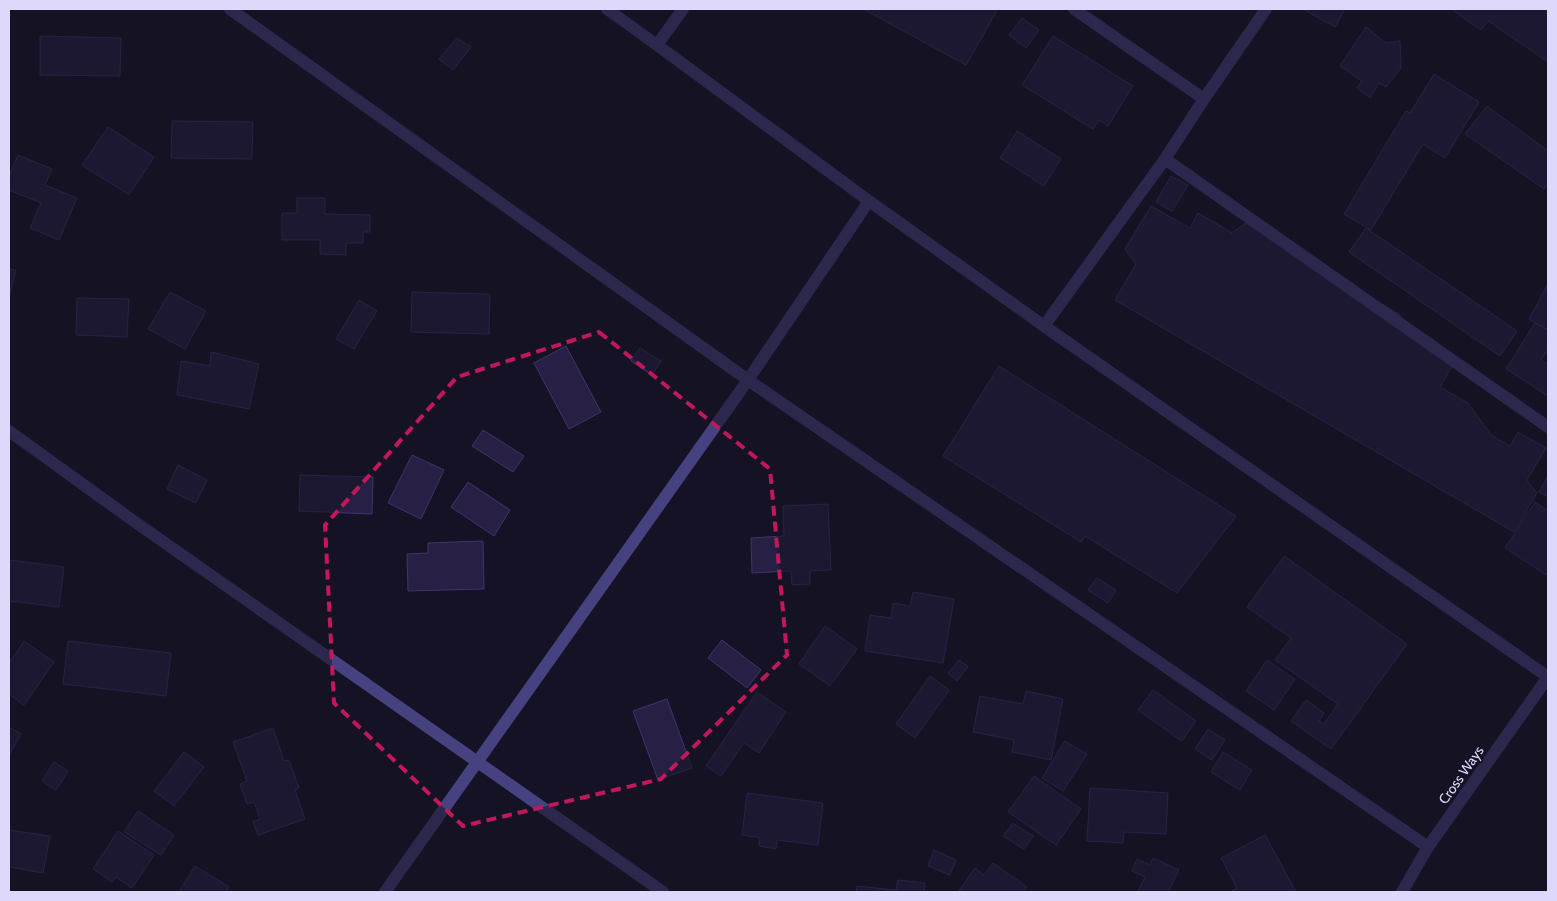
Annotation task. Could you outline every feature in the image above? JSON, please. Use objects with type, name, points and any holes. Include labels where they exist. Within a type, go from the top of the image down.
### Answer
[{"type":"street","points":[[230,9],[748,380],[1428,847]]},
{"type":"street","points":[[607,9],[869,201],[1044,326],[1548,677]]},
{"type":"street","points":[[657,45],[682,9]]},
{"type":"street","points":[[1074,9],[1204,99]]},
{"type":"street","points":[[1044,326],[1165,159],[1266,9]]},
{"type":"street","points":[[1165,159],[1548,427]]},
{"type":"street","points":[[385,892],[748,380],[869,201]]},
{"type":"street","points":[[9,431],[128,517],[663,892]]},
{"type":"street","name":"Cross Ways","points":[[1402,892],[1428,847],[1548,677]]},
{"type":"highlighted area","points":[[599,332],[770,469],[787,655],[661,779],[463,826],[334,703],[325,525],[457,377]]},
{"type":"building","points":[[863,9],[998,9],[966,65]]},
{"type":"building","points":[[1303,9],[1345,9],[1335,27]]},
{"type":"building","points":[[1451,9],[1548,9],[1548,62],[1488,21],[1481,30]]},
{"type":"building","points":[[1022,18],[1039,30],[1026,48],[1009,35]]},
{"type":"building","points":[[1366,27],[1386,43],[1400,41],[1401,68],[1386,87],[1379,83],[1370,98],[1357,88],[1362,81],[1340,66]]},
{"type":"building","points":[[40,36],[121,38],[120,76],[40,75]]},
{"type":"building","points":[[1053,36],[1133,86],[1108,126],[1099,120],[1093,129],[1022,85]]},
{"type":"building","points":[[457,38],[471,47],[453,70],[439,59]]},
{"type":"building","points":[[1434,74],[1479,102],[1445,158],[1423,144],[1371,230],[1344,214],[1406,111],[1410,113]]},
{"type":"building","points":[[1487,106],[1548,151],[1548,184],[1544,189],[1465,134]]},
{"type":"building","points":[[172,121],[253,122],[252,159],[171,158]]},
{"type":"building","points":[[108,127],[154,157],[129,195],[82,165]]},
{"type":"building","points":[[1017,131],[1061,159],[1044,186],[1000,158]]},
{"type":"building","points":[[18,155],[52,169],[45,185],[77,198],[59,240],[30,228],[41,203],[9,190],[9,176]]},
{"type":"building","points":[[1171,176],[1188,185],[1172,211],[1156,202]]},
{"type":"building","points":[[297,198],[325,198],[325,214],[370,215],[370,232],[363,232],[363,243],[346,243],[346,255],[320,254],[320,240],[282,240],[282,213],[297,213]]},
{"type":"building","points":[[1151,206],[1190,228],[1198,213],[1231,232],[1230,234],[1246,223],[1399,314],[1421,345],[1453,364],[1440,387],[1468,403],[1491,435],[1510,446],[1518,432],[1546,448],[1527,480],[1537,493],[1514,532],[1115,300],[1136,264],[1125,249]]},
{"type":"building","points":[[1366,228],[1517,331],[1500,356],[1349,252]]},
{"type":"building","points":[[9,269],[16,270],[9,298]]},
{"type":"building","points":[[1548,284],[1548,330],[1529,319]]},
{"type":"building","points":[[170,292],[206,311],[185,349],[148,329]]},
{"type":"building","points":[[412,292],[490,294],[489,334],[411,332]]},
{"type":"building","points":[[77,298],[129,299],[127,337],[76,335]]},
{"type":"building","points":[[359,300],[377,311],[354,349],[336,339]]},
{"type":"building","points":[[1535,323],[1548,330],[1548,349],[1541,360],[1548,365],[1548,396],[1506,369]]},
{"type":"building","points":[[566,346],[601,412],[569,429],[534,363]]},
{"type":"building","points":[[640,348],[661,361],[652,375],[631,361]]},
{"type":"building","points":[[211,352],[259,364],[249,409],[177,395],[181,361],[210,366]]},
{"type":"building","points":[[999,366],[1236,516],[1177,593],[1085,536],[1081,542],[943,456]]},
{"type":"building","points":[[483,430],[524,456],[513,472],[472,446]]},
{"type":"building","points":[[412,455],[444,470],[421,519],[388,503]]},
{"type":"building","points":[[178,465],[207,480],[196,503],[167,489]]},
{"type":"building","points":[[300,475],[373,477],[372,514],[299,511]]},
{"type":"building","points":[[1548,476],[1548,497],[1539,492]]},
{"type":"building","points":[[468,482],[510,510],[494,536],[451,507]]},
{"type":"building","points":[[1535,502],[1548,511],[1548,576],[1505,548]]},
{"type":"building","points":[[828,504],[831,570],[810,571],[810,584],[792,585],[791,571],[752,573],[751,538],[784,536],[783,506]]},
{"type":"building","points":[[483,541],[484,589],[408,591],[407,554],[428,553],[428,543]]},
{"type":"building","points":[[1284,556],[1407,644],[1331,749],[1291,721],[1306,700],[1324,713],[1319,721],[1324,724],[1338,704],[1275,660],[1291,638],[1247,607]]},
{"type":"building","points":[[9,560],[64,567],[59,607],[9,601]]},
{"type":"building","points":[[1097,578],[1116,590],[1108,603],[1088,590]]},
{"type":"building","points":[[913,592],[954,599],[943,663],[865,651],[870,615],[891,618],[893,603],[910,606]]},
{"type":"building","points":[[825,626],[857,649],[830,686],[799,664]]},
{"type":"building","points":[[722,640],[761,670],[747,688],[708,658]]},
{"type":"building","points":[[24,641],[54,662],[24,705],[9,694],[9,663]]},
{"type":"building","points":[[68,641],[171,653],[166,696],[63,684]]},
{"type":"building","points":[[959,660],[968,667],[957,681],[948,673]]},
{"type":"building","points":[[1267,660],[1295,679],[1274,710],[1246,691]]},
{"type":"building","points":[[930,676],[949,690],[915,738],[896,724]]},
{"type":"building","points":[[1153,690],[1196,721],[1182,741],[1138,710]]},
{"type":"building","points":[[1026,691],[1063,699],[1051,760],[1012,752],[1014,740],[973,732],[980,696],[1023,704]]},
{"type":"building","points":[[757,692],[786,712],[759,753],[744,743],[721,776],[706,766]]},
{"type":"building","points":[[667,699],[692,768],[658,780],[633,711]]},
{"type":"building","points":[[9,727],[21,734],[9,755]]},
{"type":"building","points":[[273,728],[284,761],[289,760],[299,788],[295,790],[305,819],[258,835],[253,822],[260,819],[254,802],[247,804],[240,784],[247,781],[233,742]]},
{"type":"building","points":[[1208,729],[1225,740],[1212,760],[1195,749]]},
{"type":"building","points":[[1065,741],[1087,754],[1063,791],[1042,778]]},
{"type":"building","points":[[184,752],[204,767],[174,806],[154,791]]},
{"type":"building","points":[[1223,752],[1252,770],[1240,790],[1211,772]]},
{"type":"building","points":[[54,762],[68,771],[56,790],[42,781]]},
{"type":"building","points":[[1034,776],[1081,809],[1056,845],[1008,812]]},
{"type":"building","points":[[1090,788],[1168,793],[1166,834],[1124,832],[1123,843],[1087,841]]},
{"type":"building","points":[[747,793],[823,803],[818,845],[777,840],[776,849],[759,846],[760,838],[742,835]]},
{"type":"building","points":[[138,811],[174,835],[161,855],[124,832]]},
{"type":"building","points":[[1013,823],[1033,836],[1024,849],[1003,836]]},
{"type":"building","points":[[9,830],[50,836],[43,873],[9,867]]},
{"type":"building","points":[[118,831],[154,855],[132,888],[116,877],[112,882],[93,869]]},
{"type":"building","points":[[1265,835],[1296,892],[1230,892],[1237,888],[1221,858]]},
{"type":"building","points":[[934,850],[956,860],[950,875],[928,866]]},
{"type":"building","points":[[1153,858],[1179,870],[1168,892],[1138,891],[1145,877],[1132,871],[1137,859],[1150,865]]},
{"type":"building","points":[[993,863],[1027,887],[1023,892],[958,892],[975,868],[984,875]]},
{"type":"building","points":[[195,866],[229,887],[226,892],[179,892]]},
{"type":"building","points":[[898,880],[925,883],[924,892],[856,892],[857,886],[896,890]]}]
